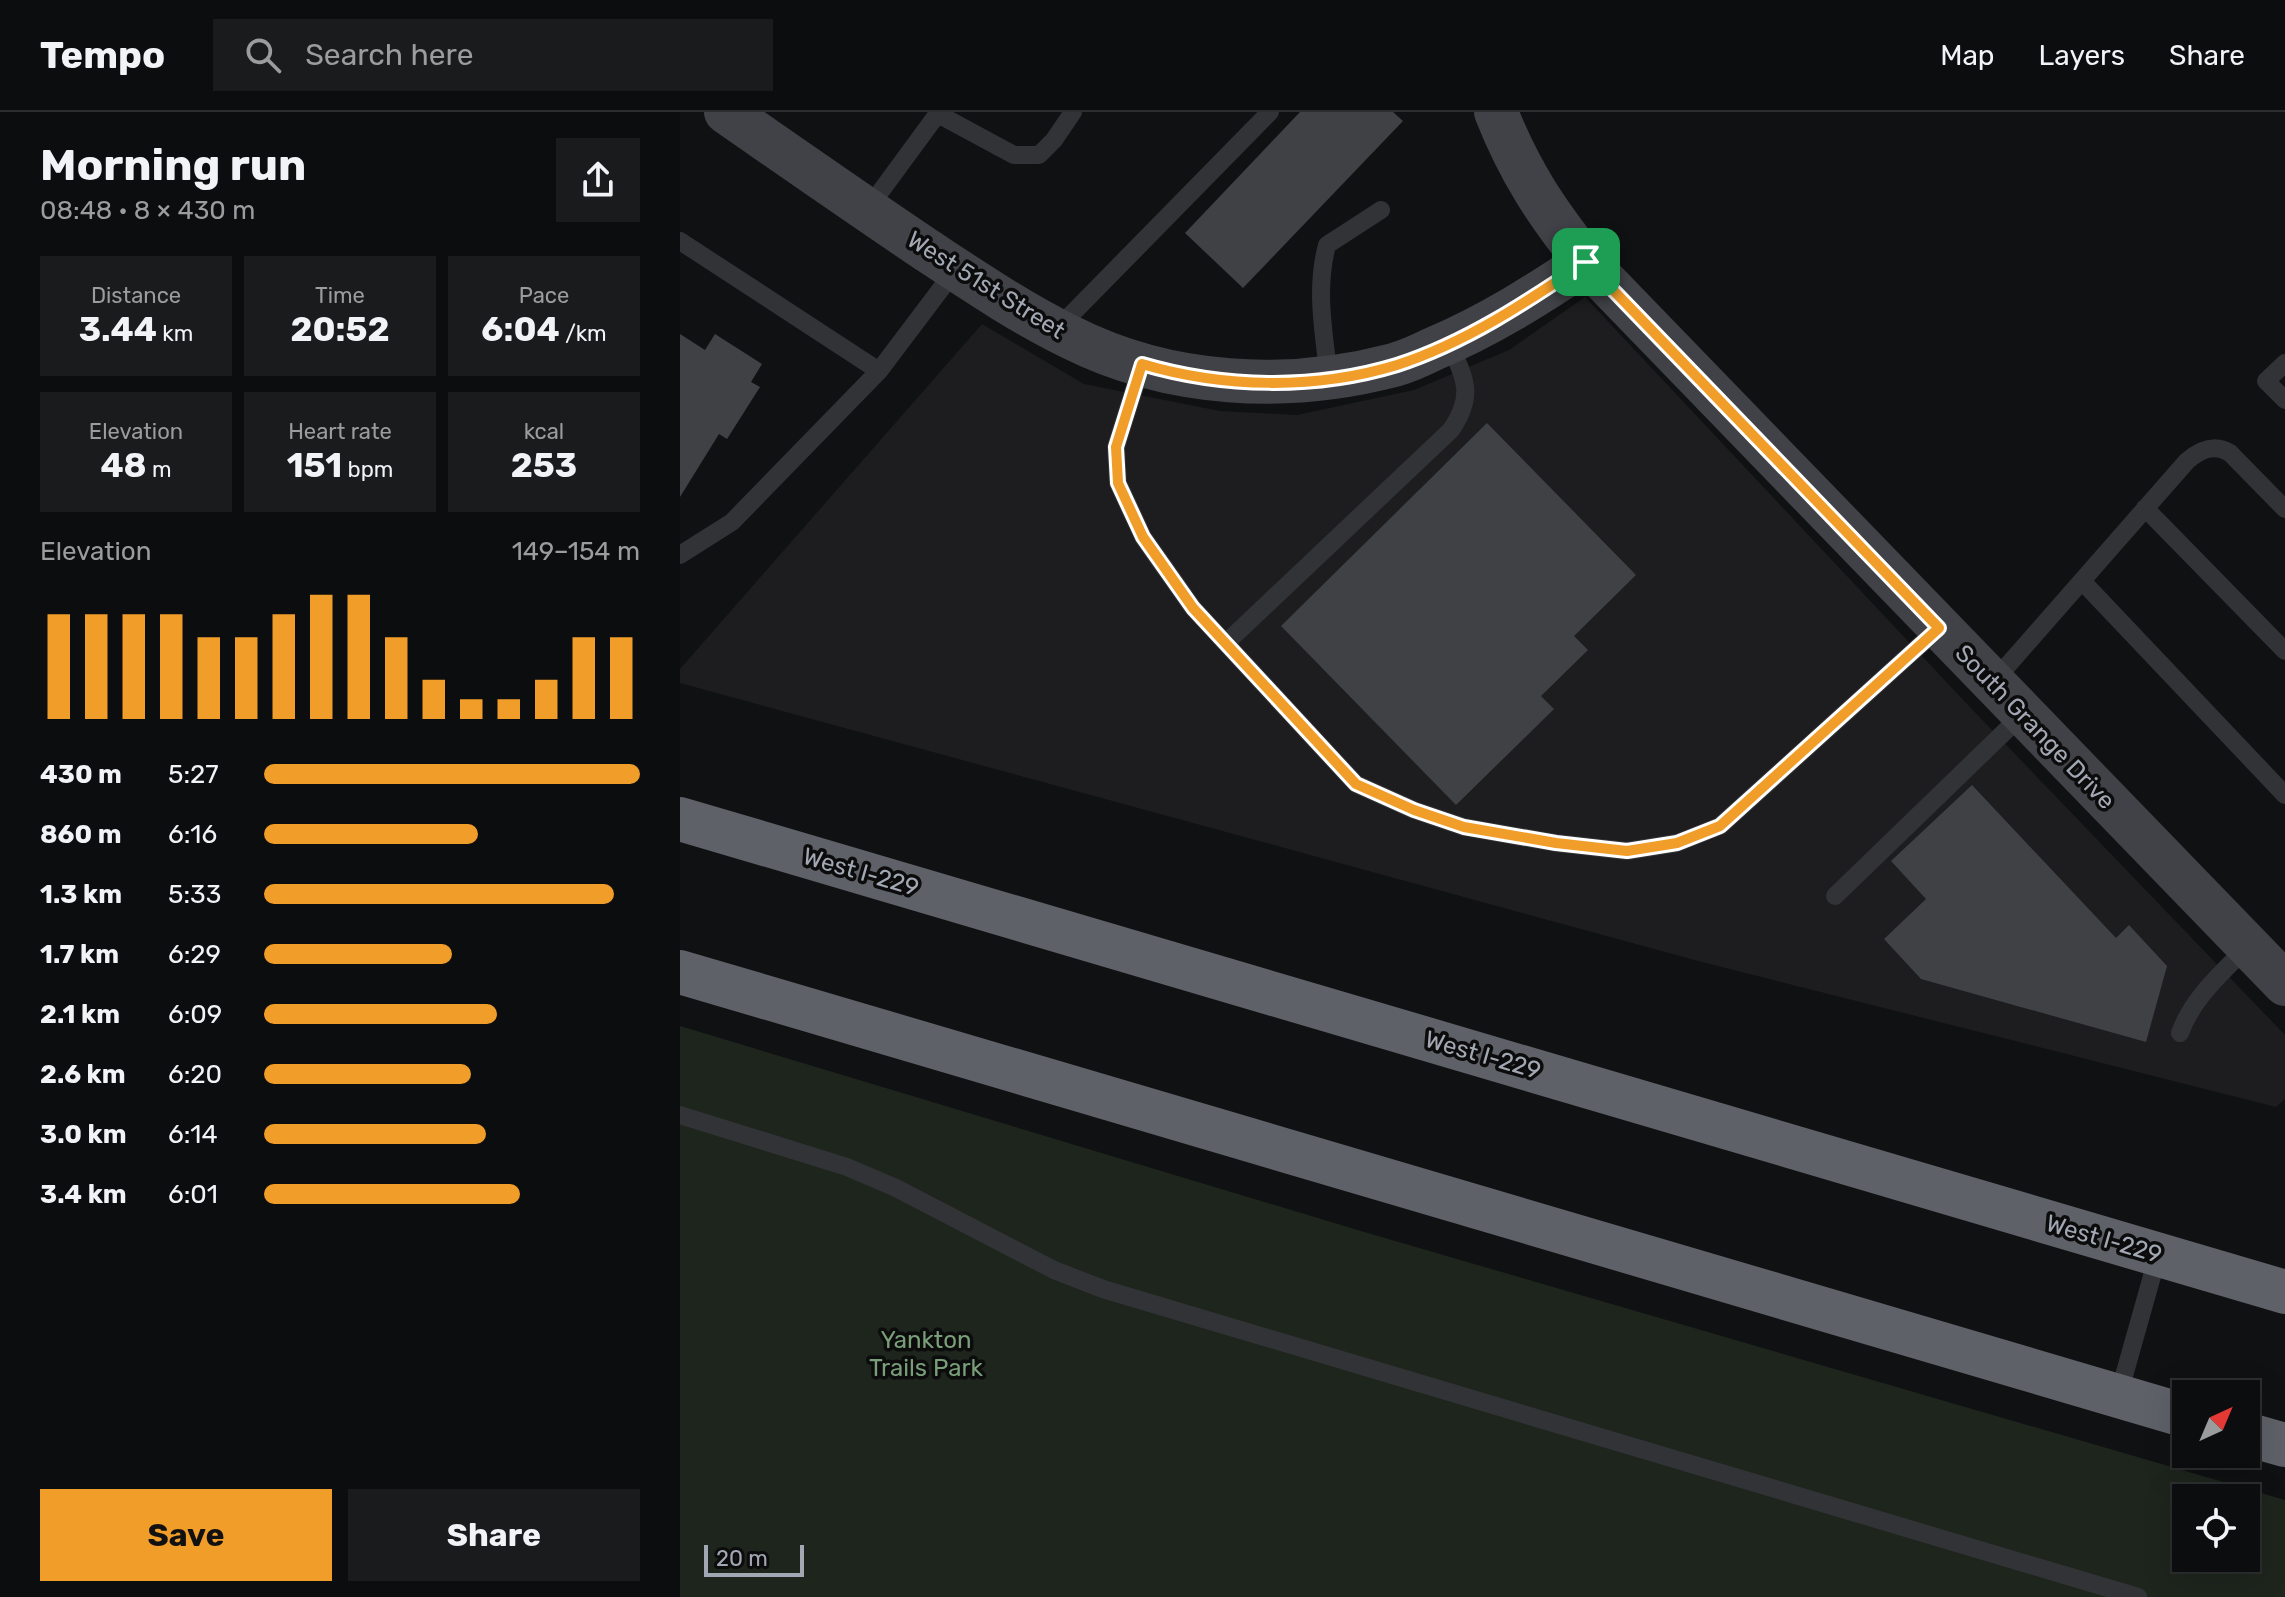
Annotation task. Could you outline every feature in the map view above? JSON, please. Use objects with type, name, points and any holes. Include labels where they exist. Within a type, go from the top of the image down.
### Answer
[{"type":"highway","name":"West I-229","points":[[680,819],[2285,1292]]},
{"type":"highway","points":[[680,972],[2172,1412]]},
{"type":"highway","points":[[2260,1438],[2285,1445]]},
{"type":"street","name":"West 51st Street","points":[[726,112],[1007,303],[1113,356],[1180,375],[1255,383],[1329,379],[1397,365],[1449,343],[1531,299],[1586,262]]},
{"type":"street","name":"South Grange Drive","points":[[1496,112],[1521,169],[1548,214],[1586,262],[2284,982]]},
{"type":"lane","points":[[867,210],[938,113],[1014,155],[1039,155],[1054,140],[1073,112]]},
{"type":"lane","points":[[1056,330],[1270,112]]},
{"type":"lane","points":[[1329,379],[1319,291],[1327,245],[1381,210]]},
{"type":"lane","points":[[680,241],[879,371]]},
{"type":"lane","points":[[680,555],[732,522],[879,371],[956,269]]},
{"type":"lane","points":[[1227,642],[1451,430],[1463,413],[1466,388],[1449,343]]},
{"type":"lane","points":[[2285,363],[2266,381],[2285,400]]},
{"type":"lane","points":[[1142,364],[1116,447],[1118,483],[1143,537],[1193,608],[1356,784],[1414,810],[1464,827],[1556,843],[1627,851],[1677,843],[1720,826],[1939,628]]},
{"type":"lane","points":[[1993,683],[2145,508],[2200,450],[2223,448],[2285,509]]},
{"type":"lane","points":[[2145,508],[2285,651]]},
{"type":"lane","points":[[2082,581],[2285,795]]},
{"type":"lane","points":[[1835,896],[2023,714]]},
{"type":"lane","points":[[2180,1033],[2186,1015],[2197,1000],[2248,946]]},
{"type":"lane","points":[[680,1115],[847,1167],[896,1188],[1054,1270],[1103,1289],[2138,1597]]},
{"type":"lane","points":[[2118,1397],[2158,1255]]},
{"type":"shaded area","points":[[1585,297],[1967,704],[2285,1035],[2285,1099],[2276,1107],[1702,962],[680,683],[680,669],[982,324],[1084,384],[1220,411],[1297,415],[1414,390],[1509,350]]},
{"type":"green space","name":"Yankton Trails Park","points":[[680,1026],[1361,1231],[2230,1484],[2172,1484],[2172,1572],[2260,1572],[2260,1493],[2285,1500],[2285,1597],[680,1597]]},
{"type":"building","points":[[1300,112],[1393,112],[1403,121],[1243,288],[1185,233]]},
{"type":"building","points":[[680,334],[705,350],[715,334],[762,364],[751,382],[760,387],[727,439],[719,434],[680,497]]},
{"type":"building","points":[[1487,423],[1636,575],[1574,636],[1588,650],[1541,696],[1554,709],[1456,805],[1281,626]]},
{"type":"building","points":[[1972,785],[2116,938],[2129,925],[2167,966],[2146,1042],[1921,979],[1884,939],[1926,899],[1891,861]]},
{"type":"route","points":[[1586,262],[1939,628],[1720,826],[1677,843],[1627,851],[1556,843],[1464,827],[1414,810],[1356,784],[1193,608],[1143,537],[1118,483],[1116,447],[1142,364],[1180,375],[1255,383],[1329,379],[1397,365],[1461,338],[1531,299],[1586,262]]}]
